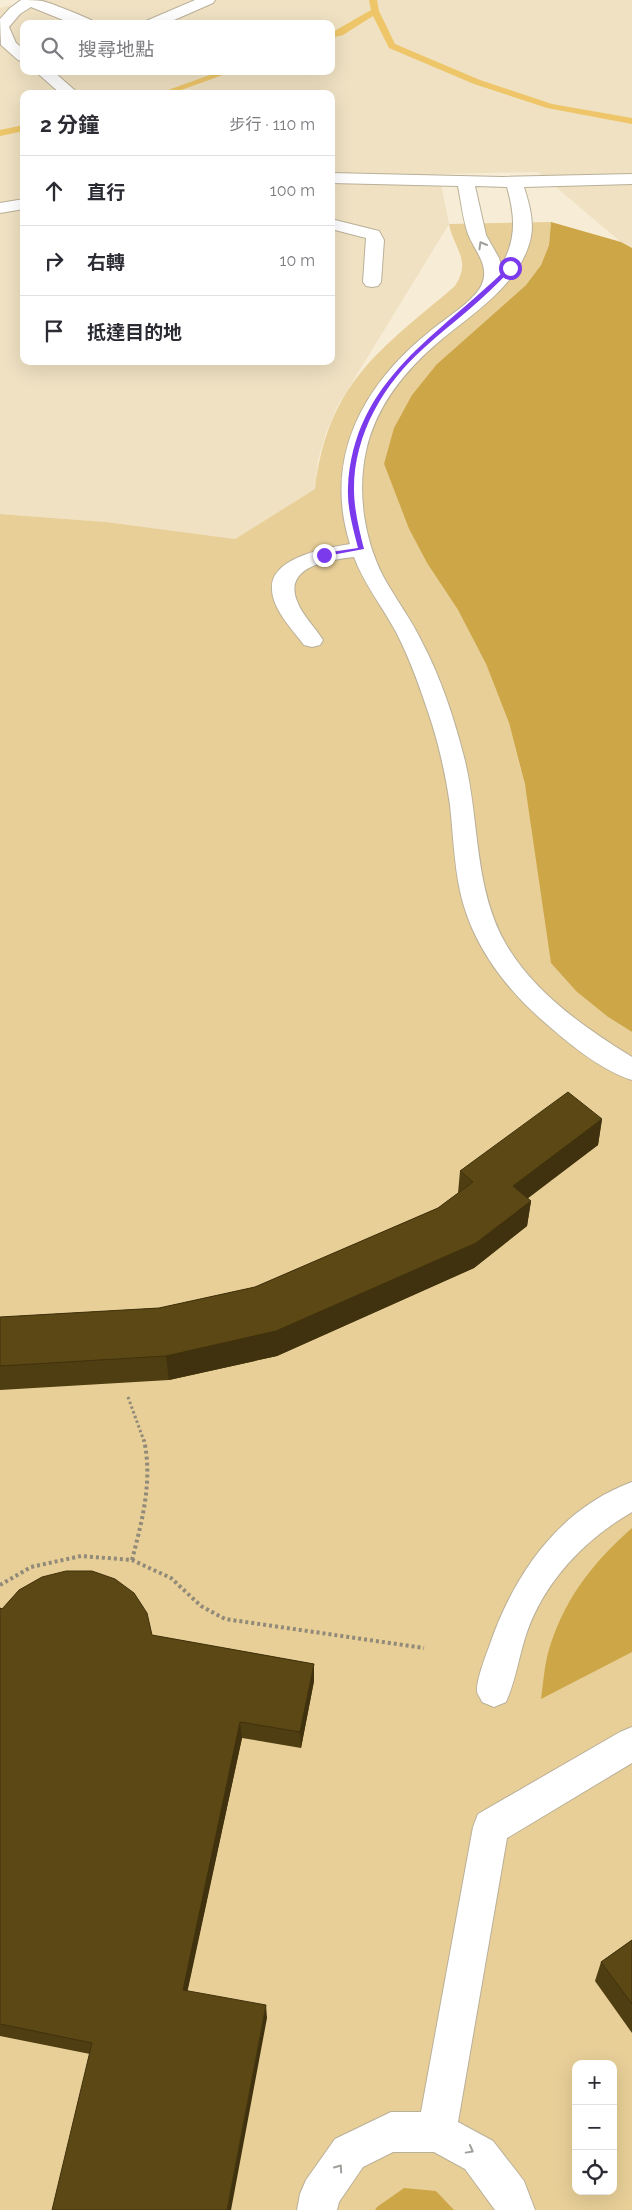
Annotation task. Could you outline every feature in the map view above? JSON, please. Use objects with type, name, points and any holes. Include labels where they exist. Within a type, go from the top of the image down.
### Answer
[{"type":"lane","points":[[20,53],[9,45],[0,27],[15,11],[30,0],[77,20]]},
{"type":"lane","points":[[160,20],[208,0]]},
{"type":"lane","points":[[48,75],[66,90]]},
{"type":"lane","points":[[335,178],[514,182],[632,179]]},
{"type":"lane","points":[[465,181],[477,235],[490,258],[493,271],[490,284],[481,297]]},
{"type":"lane","points":[[514,182],[524,222],[523,238],[518,253],[510,268],[481,297],[421,347],[383,389],[370,412],[360,437],[351,489],[353,516],[361,549],[371,573],[400,621],[426,673],[445,728],[459,788],[471,888],[484,926],[506,964],[536,1000],[575,1033],[632,1070]]},
{"type":"lane","points":[[0,208],[20,205]]},
{"type":"lane","points":[[335,225],[373,235],[376,240],[372,282]]},
{"type":"lane","points":[[312,640],[285,600],[282,586],[288,572],[303,562],[324,555],[361,549]]},
{"type":"lane","points":[[494,1691],[501,1656],[513,1623],[527,1593],[552,1557],[583,1528],[617,1503],[632,1496]]},
{"type":"lane","points":[[437,2132],[490,1827],[632,1744]]},
{"type":"lane","points":[[317,2210],[320,2194],[349,2154],[391,2132],[437,2132],[480,2155],[510,2195],[514,2210]]},
{"type":"path","points":[[128,1397],[145,1444],[149,1476],[146,1501],[132,1560]]},
{"type":"path","points":[[0,1586],[30,1568],[81,1556],[132,1560],[171,1578],[201,1606],[225,1619],[424,1648]]},
{"type":"shaded area","points":[[30,0],[632,0],[632,248],[621,242],[538,172],[439,174],[449,224],[337,407],[326,433],[318,460],[315,489],[235,539],[106,522],[0,514],[0,8]]},
{"type":"shaded area","points":[[551,222],[549,245],[541,265],[526,285],[437,364],[384,464],[409,529],[427,563],[458,610],[486,664],[509,723],[577,992],[608,1017],[632,1032],[632,2210],[0,2210],[0,514],[106,522],[235,539],[315,489],[322,452],[332,421],[345,395],[362,371],[381,350],[455,286],[460,277],[462,261],[449,224]]},
{"type":"shaded area","points":[[551,222],[621,242],[632,248],[632,1032],[608,1017],[577,992],[551,963],[525,785],[509,723],[486,664],[458,610],[427,563],[409,529],[384,464],[394,428],[412,395],[437,364],[526,285],[541,265],[549,245]]},
{"type":"shaded area","points":[[632,1528],[632,1652],[541,1699],[547,1657],[560,1619],[569,1602],[591,1570]]},
{"type":"shaded area","points":[[404,2188],[436,2191],[454,2210],[375,2210]]},
{"type":"building","points":[[568,1092],[602,1119],[513,1186],[531,1201],[476,1243],[276,1331],[166,1356],[0,1366],[0,1317],[159,1308],[255,1287],[438,1208],[473,1182],[460,1171]]},
{"type":"building","points":[[66,1571],[92,1571],[115,1579],[134,1593],[147,1613],[152,1635],[314,1664],[300,1732],[240,1722],[183,1990],[266,2005],[227,2210],[52,2210],[92,2043],[0,2024],[0,1608],[2,1609],[19,1590],[42,1577]]},
{"type":"building","points":[[632,1940],[632,2004],[601,1962]]},
{"type":"waterway","points":[[373,0],[375,11]]},
{"type":"waterway","points":[[335,35],[375,11]]},
{"type":"waterway","points":[[375,11],[392,46],[477,82],[550,106],[632,121]]},
{"type":"waterway","points":[[173,90],[218,75]]},
{"type":"waterway","points":[[0,133],[20,129]]},
{"type":"route","points":[[324,555],[361,549],[353,516],[351,489],[354,462],[360,437],[370,412],[383,389],[421,347],[497,283],[510,268]]}]
